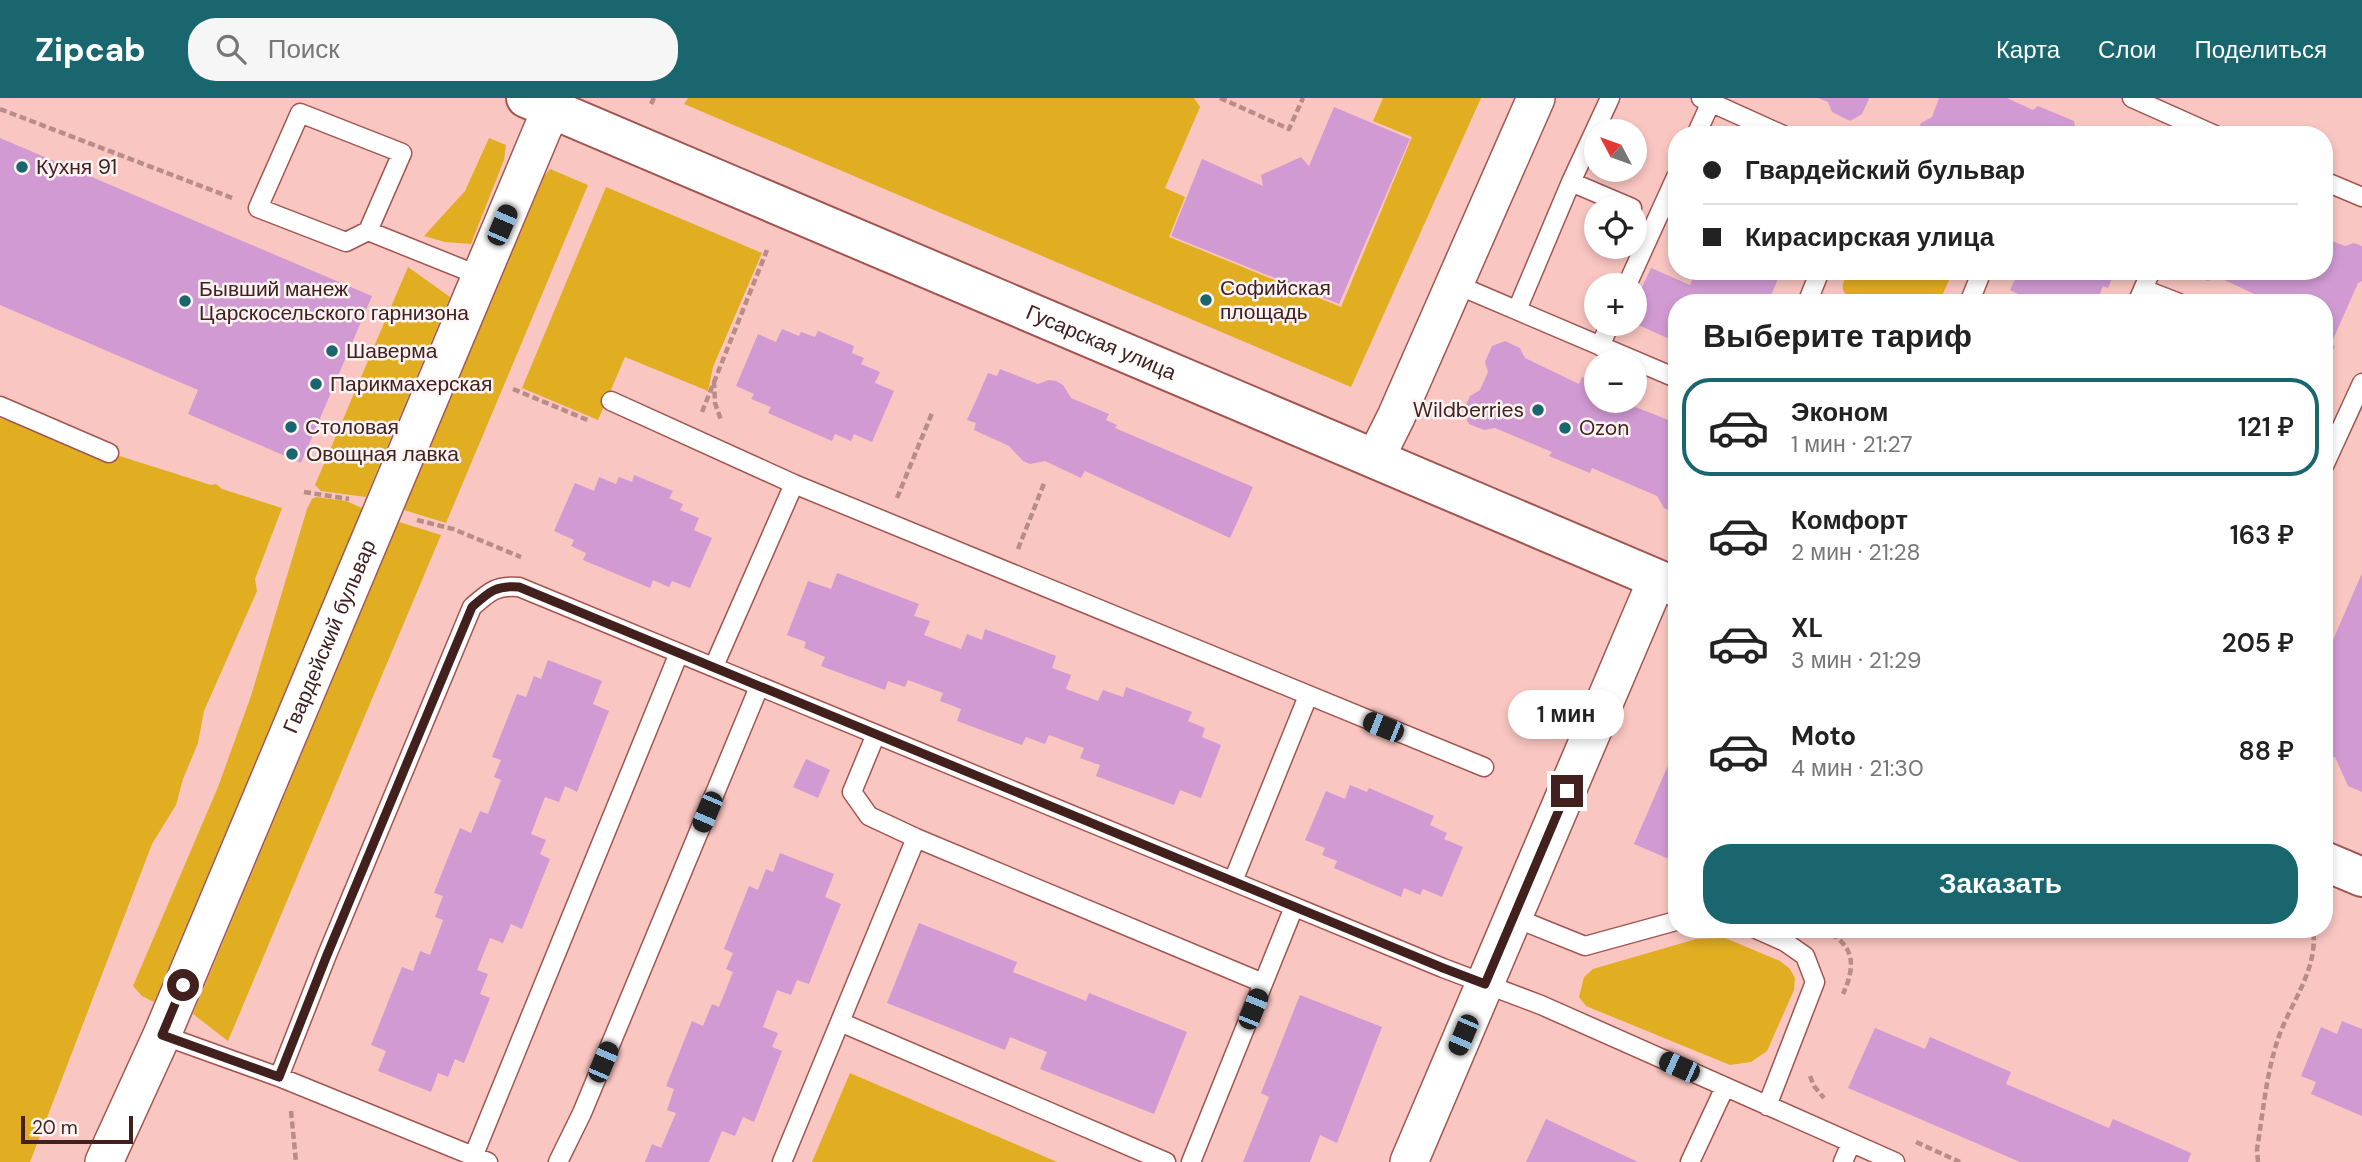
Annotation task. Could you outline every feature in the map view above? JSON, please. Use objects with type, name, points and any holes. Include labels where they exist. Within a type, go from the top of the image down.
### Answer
[{"type":"street","points":[[1375,458],[1396,417],[1536,98]]},
{"type":"street","name":"Гвардейский бульвар","points":[[104,1162],[162,1035],[481,276],[538,103]]},
{"type":"street","name":"Гусарская улица","points":[[538,103],[1667,583]]},
{"type":"street","points":[[1409,1162],[1513,917],[1667,583]]},
{"type":"street","points":[[2333,865],[2362,877]]},
{"type":"lane","points":[[1517,310],[1610,98]]},
{"type":"lane","points":[[2132,98],[2195,126]]},
{"type":"lane","points":[[1699,126],[1706,100],[1763,126]]},
{"type":"lane","points":[[300,113],[402,153],[368,230],[346,242],[258,208],[300,113]]},
{"type":"lane","points":[[1571,182],[1603,196]]},
{"type":"lane","points":[[2333,185],[2362,197]]},
{"type":"lane","points":[[1632,273],[1668,195]]},
{"type":"lane","points":[[1647,215],[1657,219]]},
{"type":"lane","points":[[368,230],[481,276]]},
{"type":"lane","points":[[1455,284],[1668,375]]},
{"type":"lane","points":[[1600,346],[1605,336]]},
{"type":"lane","points":[[2333,446],[2362,383]]},
{"type":"lane","points":[[611,401],[794,484],[1484,767]]},
{"type":"lane","points":[[0,405],[109,453]]},
{"type":"lane","points":[[714,667],[794,484]]},
{"type":"lane","points":[[284,1080],[327,955],[472,607],[488,593],[504,586],[519,587],[1294,907],[1541,1005],[1895,1162]]},
{"type":"lane","points":[[162,1035],[284,1080],[480,1159],[679,653]]},
{"type":"lane","points":[[558,1162],[587,1100],[759,687]]},
{"type":"lane","points":[[1233,881],[1308,696]]},
{"type":"lane","points":[[876,734],[852,792],[869,816],[1263,984]]},
{"type":"lane","points":[[782,1162],[916,838]]},
{"type":"lane","points":[[1191,1162],[1294,907]]},
{"type":"lane","points":[[1513,917],[1585,946],[1668,922]]},
{"type":"lane","points":[[1768,1105],[1815,982],[1805,957],[1776,938]]},
{"type":"lane","points":[[840,1022],[1166,1162]]},
{"type":"lane","points":[[1690,1162],[1725,1087]]},
{"type":"lane","points":[[1843,1162],[1851,1143]]},
{"type":"path","points":[[651,104],[654,98]]},
{"type":"path","points":[[1220,98],[1289,129],[1303,98]]},
{"type":"path","points":[[0,109],[258,208]]},
{"type":"path","points":[[692,437],[767,250]]},
{"type":"path","points":[[715,381],[715,403],[722,423]]},
{"type":"path","points":[[513,389],[593,422]]},
{"type":"path","points":[[888,522],[932,414]]},
{"type":"path","points":[[1009,572],[1045,481]]},
{"type":"path","points":[[885,491],[898,496]]},
{"type":"path","points":[[304,492],[360,500]]},
{"type":"path","points":[[437,525],[523,558]]},
{"type":"path","points":[[1837,938],[1850,953],[1852,965],[1849,980],[1838,1004]]},
{"type":"path","points":[[2258,1162],[2257,1149],[2269,1074],[2285,1020],[2311,963],[2314,938]]},
{"type":"path","points":[[1810,1071],[1814,1086],[1832,1104]]},
{"type":"path","points":[[284,1080],[296,1162]]},
{"type":"path","points":[[1914,1141],[1960,1162]]},
{"type":"shaded area","points":[[688,98],[1194,98],[1200,107],[1165,188],[1185,197],[1169,237],[1341,307],[1412,137],[1373,121],[1383,98],[1481,98],[1351,387],[684,104]]},
{"type":"shaded area","points":[[489,138],[506,145],[504,160],[471,244],[445,242],[424,236],[465,191]]},
{"type":"shaded area","points":[[550,169],[588,185],[446,523],[404,510],[545,175]]},
{"type":"shaded area","points":[[606,187],[762,253],[713,367],[708,391],[625,357],[598,420],[522,388]]},
{"type":"shaded area","points":[[408,267],[450,297],[366,497],[321,491],[315,485]]},
{"type":"shaded area","points":[[1949,280],[1943,294],[1846,294],[1844,281]]},
{"type":"shaded area","points":[[0,418],[211,485],[216,484],[222,489],[282,508],[255,579],[257,591],[204,711],[198,743],[176,805],[152,844],[30,1162],[0,1162]]},
{"type":"shaded area","points":[[316,497],[346,501],[362,508],[154,1002],[142,996],[133,986],[218,787],[251,696],[307,509]]},
{"type":"shaded area","points":[[399,522],[441,535],[228,1041],[193,1014]]},
{"type":"shaded area","points":[[1725,938],[1780,961],[1790,969],[1795,978],[1794,990],[1767,1051],[1751,1062],[1730,1065],[1586,1006],[1579,997],[1584,977],[1593,969],[1696,939]]},
{"type":"shaded area","points":[[850,1073],[1057,1162],[812,1162]]},
{"type":"building","points":[[1818,98],[1869,99],[1862,114],[1850,121],[1832,112],[1828,102]]},
{"type":"building","points":[[1939,98],[2007,98],[2033,110],[2038,106],[2074,121],[2075,126],[1920,126],[1932,117]]},
{"type":"building","points":[[1334,107],[1410,139],[1339,304],[1171,236],[1202,159],[1263,186],[1261,175],[1301,157],[1309,166]]},
{"type":"building","name":"Бывший манеж Царскосельского гарнизона","points":[[0,138],[372,296],[301,463],[188,414],[198,390],[0,305]]},
{"type":"building","points":[[2333,241],[2345,246],[2354,243],[2362,246],[2362,281],[2358,283],[2333,339],[2333,294],[2254,294],[2224,280],[2333,280]]},
{"type":"building","points":[[1651,268],[1668,275],[1668,280],[1679,280],[1690,285],[1692,280],[1777,280],[1772,294],[1668,294],[1668,338],[1647,329],[1647,276]]},
{"type":"building","points":[[2015,280],[2111,280],[2108,288],[2103,286],[2100,294],[2018,294],[2010,290]]},
{"type":"building","points":[[782,329],[799,336],[801,332],[815,337],[818,331],[854,346],[852,353],[864,358],[861,364],[880,372],[875,383],[894,391],[872,442],[854,434],[851,441],[835,434],[832,441],[768,413],[771,407],[751,399],[754,394],[736,386],[758,334],[776,342]]},
{"type":"building","points":[[1505,341],[1520,348],[1525,358],[1579,384],[1584,378],[1584,413],[1647,412],[1668,420],[1668,510],[1657,496],[1592,468],[1590,473],[1549,456],[1552,452],[1495,428],[1484,430],[1469,424],[1463,411],[1470,396],[1480,390],[1488,372],[1485,362],[1492,346]]},
{"type":"building","points":[[1000,369],[1038,384],[1049,380],[1056,381],[1063,385],[1071,398],[1109,414],[1106,420],[1117,425],[1115,428],[1253,487],[1230,538],[1085,471],[1081,478],[1045,461],[1030,464],[1023,461],[1009,446],[974,430],[976,423],[967,420],[988,373],[997,376]]},
{"type":"building","points":[[634,475],[673,491],[669,498],[683,504],[680,510],[699,518],[694,530],[712,538],[690,588],[672,581],[669,587],[653,580],[650,588],[583,560],[586,553],[571,546],[574,540],[554,531],[575,483],[594,491],[599,477],[616,484],[619,477],[632,482]]},
{"type":"building","points":[[837,573],[919,604],[914,616],[930,621],[924,635],[961,649],[967,634],[982,640],[985,629],[1056,656],[1052,668],[1071,675],[1066,689],[1098,701],[1103,690],[1123,697],[1126,687],[1192,712],[1188,721],[1205,728],[1202,737],[1221,745],[1201,798],[1180,790],[1174,805],[1096,776],[1100,765],[1080,758],[1084,748],[1049,735],[1045,744],[1026,737],[1022,745],[957,721],[961,709],[940,701],[943,693],[908,680],[905,687],[888,681],[885,690],[821,666],[825,657],[804,648],[806,642],[787,635],[808,581],[831,589]]},
{"type":"building","points":[[2362,573],[2362,792],[2348,786],[2333,758],[2333,640]]},
{"type":"building","points":[[548,660],[602,681],[593,704],[609,711],[577,792],[565,786],[559,802],[545,797],[531,834],[546,840],[540,854],[550,859],[522,929],[511,924],[503,943],[490,938],[477,970],[488,974],[480,994],[490,998],[464,1063],[455,1059],[448,1077],[438,1073],[431,1092],[378,1071],[386,1051],[371,1045],[402,967],[413,971],[420,951],[430,955],[443,920],[435,917],[443,896],[434,893],[447,860],[460,828],[471,833],[480,811],[488,814],[501,780],[494,777],[501,760],[492,757],[517,694],[526,697],[534,676],[541,679]]},
{"type":"building","points":[[806,759],[830,770],[818,798],[793,787]]},
{"type":"building","points":[[1668,765],[1668,859],[1634,844]]},
{"type":"building","points":[[1350,785],[1367,792],[1369,788],[1434,816],[1430,825],[1447,833],[1444,839],[1463,847],[1442,897],[1423,889],[1420,895],[1404,888],[1401,897],[1334,868],[1337,861],[1322,855],[1325,848],[1305,840],[1326,791],[1345,799]]},
{"type":"building","points":[[780,853],[834,874],[825,897],[841,904],[809,984],[797,980],[791,995],[777,990],[763,1027],[778,1033],[772,1047],[782,1051],[754,1122],[743,1117],[735,1136],[722,1131],[709,1162],[645,1162],[652,1144],[661,1148],[676,1113],[667,1110],[674,1089],[666,1086],[692,1021],[703,1026],[712,1004],[719,1007],[733,972],[726,969],[733,953],[724,949],[749,886],[758,890],[766,869],[773,872]]},
{"type":"building","points":[[919,923],[1017,962],[1013,972],[1086,1001],[1089,993],[1187,1032],[1154,1114],[1040,1069],[1047,1052],[1010,1037],[1005,1050],[887,1003]]},
{"type":"building","points":[[1300,995],[1382,1027],[1337,1143],[1320,1135],[1310,1162],[1243,1162],[1269,1097],[1261,1093]]},
{"type":"building","points":[[2342,1021],[2362,1029],[2362,1116],[2311,1094],[2316,1082],[2301,1076],[2321,1027],[2337,1034]]},
{"type":"building","points":[[1875,1028],[1925,1049],[1930,1037],[2011,1072],[2006,1084],[2109,1128],[2113,1119],[2191,1153],[2188,1162],[2020,1162],[1848,1088]]},
{"type":"building","points":[[1546,1119],[1638,1162],[1526,1162]]},
{"type":"place","name":"Кухня 91","points":[[22,167]]},
{"type":"place","name":"Софийская площадь","points":[[1206,300]]},
{"type":"place","name":"Бывший манеж Царскосельского гарнизона","points":[[185,301]]},
{"type":"place","name":"Шаверма","points":[[332,351]]},
{"type":"place","name":"Парикмахерская","points":[[316,384]]},
{"type":"place","name":"Wildberries","points":[[1538,410]]},
{"type":"place","name":"Столовая","points":[[291,427]]},
{"type":"place","name":"Ozon","points":[[1565,428]]},
{"type":"place","name":"Овощная лавка","points":[[292,454]]},
{"type":"route","points":[[183,985],[162,1035],[279,1077],[472,607],[488,593],[504,586],[519,587],[1485,984],[1567,791]]}]
